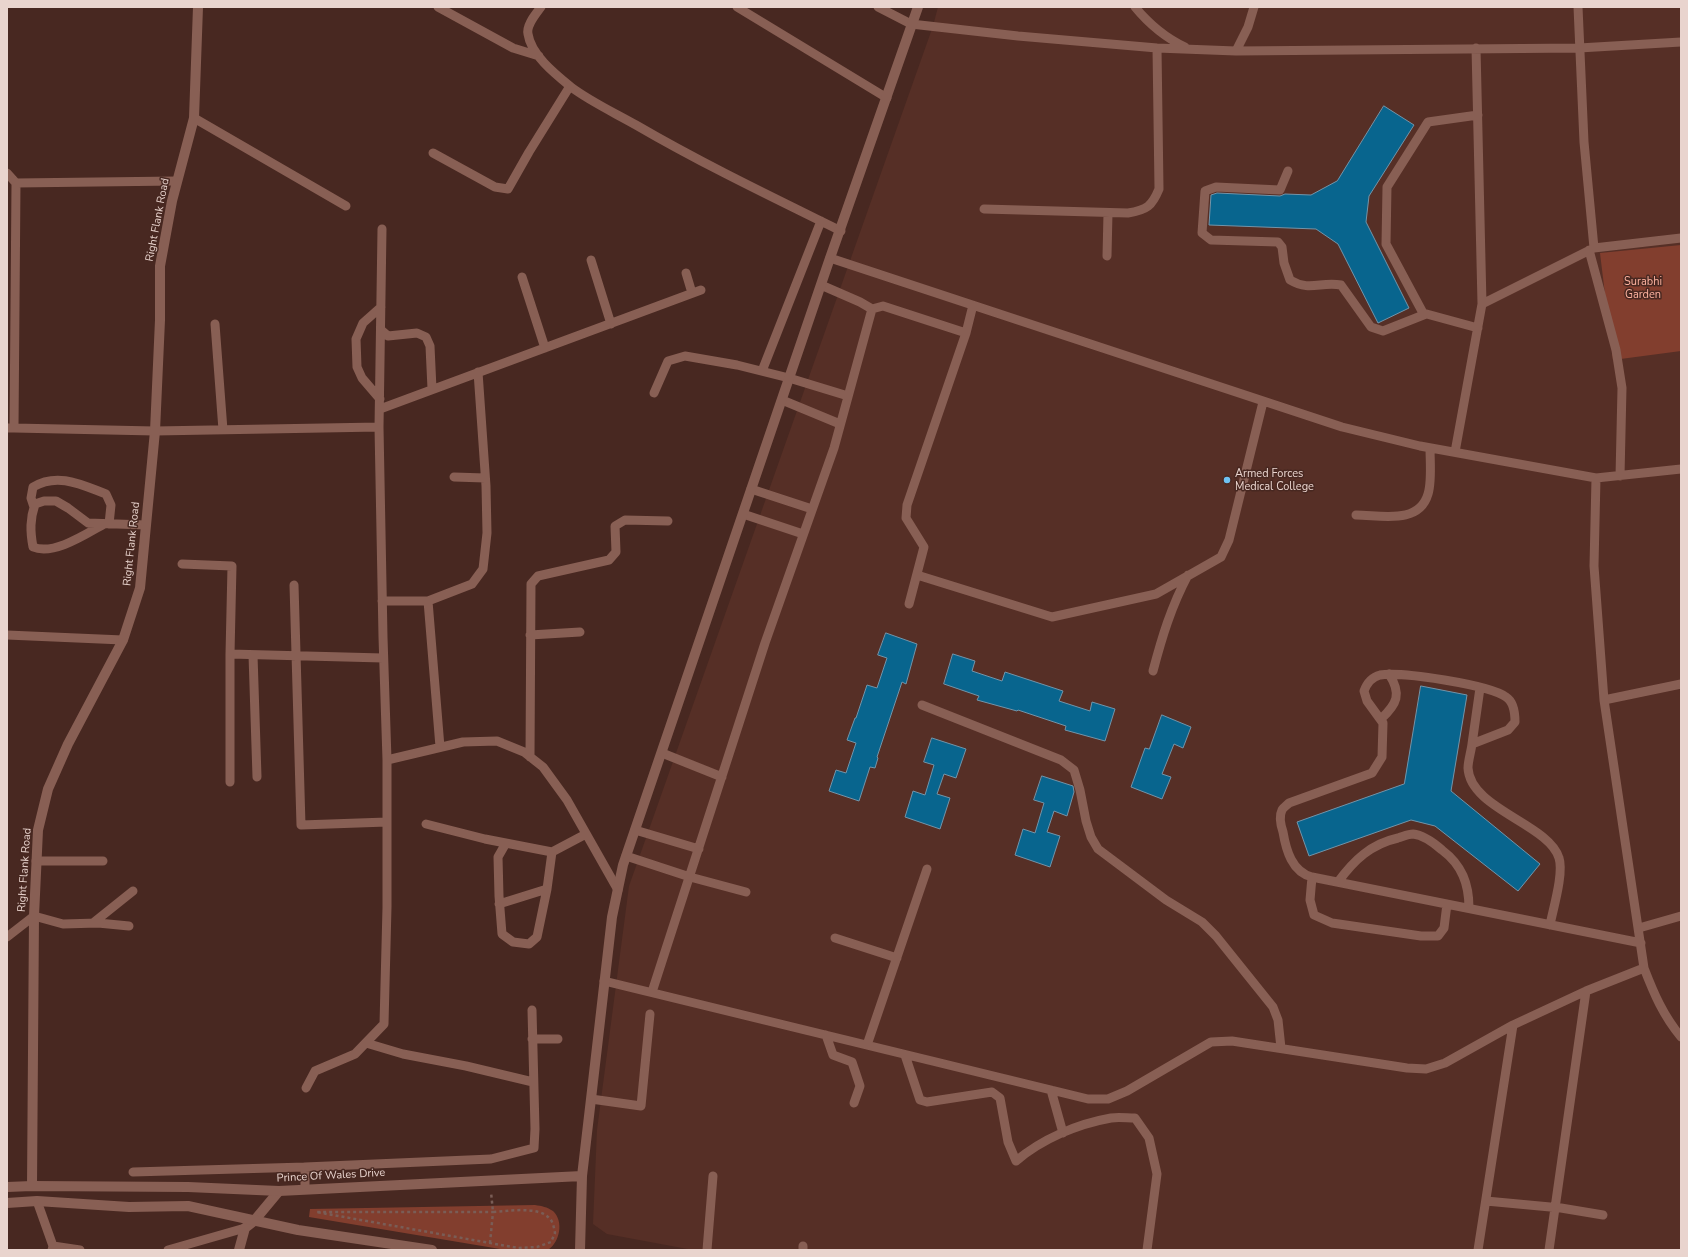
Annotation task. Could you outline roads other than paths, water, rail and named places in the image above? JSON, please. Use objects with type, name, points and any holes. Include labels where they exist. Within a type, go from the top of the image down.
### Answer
[{"type":"street","name":"Right Flank Road","points":[[32,1186],[34,916],[38,830],[48,789],[68,744],[123,640],[140,588],[155,431],[160,320],[160,266],[172,201],[194,118],[198,7]]},
{"type":"street","points":[[580,1250],[582,1176],[604,981],[612,918],[626,856],[830,258],[841,231],[918,7]]},
{"type":"street","name":"Prince Of Wales Drive","points":[[7,1188],[32,1186],[279,1191],[582,1176]]},
{"type":"street","points":[[239,1250],[245,1228],[254,1220],[279,1191]]},
{"type":"street","points":[[7,1203],[37,1201],[130,1207],[188,1206],[298,1230],[432,1250]]},
{"type":"lane","points":[[438,7],[513,48],[539,56]]},
{"type":"lane","points":[[540,7],[531,22],[527,33],[532,47],[539,56],[570,86],[663,141],[752,188],[841,231]]},
{"type":"lane","points":[[737,7],[887,98]]},
{"type":"lane","points":[[878,7],[911,24],[1018,36],[1157,48],[1236,51],[1579,48],[1681,42]]},
{"type":"lane","points":[[1135,7],[1142,16],[1170,40],[1188,49]]},
{"type":"lane","points":[[1236,51],[1248,28],[1254,7]]},
{"type":"lane","points":[[1578,7],[1584,142],[1591,249],[1617,358],[1622,388],[1620,476]]},
{"type":"lane","points":[[984,209],[1128,213],[1143,211],[1154,201],[1159,189],[1157,48]]},
{"type":"lane","points":[[1455,452],[1482,304],[1476,48]]},
{"type":"lane","points":[[433,153],[496,187],[508,189],[570,86]]},
{"type":"lane","points":[[1478,115],[1428,122],[1387,187],[1386,244],[1423,314],[1478,328]]},
{"type":"lane","points":[[194,118],[346,206]]},
{"type":"lane","points":[[1288,171],[1280,190],[1216,186],[1205,191],[1202,233],[1211,240],[1278,242],[1282,247],[1284,262],[1290,280],[1310,287],[1330,282],[1341,285],[1371,327],[1383,331],[1426,314]]},
{"type":"lane","points":[[7,173],[16,183],[11,228],[10,428],[155,431],[379,427]]},
{"type":"lane","points":[[16,183],[177,181]]},
{"type":"lane","points":[[1107,256],[1108,213]]},
{"type":"lane","points":[[762,371],[821,221]]},
{"type":"lane","points":[[306,1088],[315,1071],[355,1054],[384,1024],[387,907],[387,760],[383,658],[379,427],[382,229]]},
{"type":"lane","points":[[1482,304],[1591,249],[1681,238]]},
{"type":"lane","points":[[830,258],[1342,427],[1430,448],[1596,478],[1681,469]]},
{"type":"lane","points":[[590,260],[611,324]]},
{"type":"lane","points":[[686,273],[692,294]]},
{"type":"lane","points":[[522,277],[545,348]]},
{"type":"lane","points":[[821,285],[860,302],[872,309],[882,306],[966,333]]},
{"type":"lane","points":[[380,409],[701,290]]},
{"type":"lane","points":[[909,604],[924,547],[906,518],[907,506],[966,333],[973,305]]},
{"type":"lane","points":[[380,400],[362,378],[357,367],[356,338],[363,323],[381,307]]},
{"type":"lane","points":[[652,992],[765,642],[834,448],[872,309]]},
{"type":"lane","points":[[215,324],[223,430]]},
{"type":"lane","points":[[381,330],[388,336],[417,333],[426,337],[430,346],[432,389]]},
{"type":"lane","points":[[654,394],[668,361],[685,356],[737,364],[848,396]]},
{"type":"lane","points":[[382,601],[428,601],[472,584],[483,569],[488,533],[486,478],[478,372]]},
{"type":"lane","points":[[782,400],[840,424]]},
{"type":"lane","points":[[917,575],[1052,617],[1156,594],[1221,557],[1229,540],[1263,402]]},
{"type":"lane","points":[[1356,515],[1403,516],[1414,513],[1424,506],[1429,493],[1430,448]]},
{"type":"lane","points":[[454,477],[486,478]]},
{"type":"lane","points":[[1596,478],[1594,566],[1604,700],[1644,968],[1655,998],[1671,1025],[1681,1037]]},
{"type":"lane","points":[[34,507],[31,498],[33,487],[50,480],[68,480],[106,494],[111,505],[106,524],[58,547],[40,550],[33,547],[30,533],[31,517],[34,507],[34,504],[56,501],[88,523],[106,524],[146,525]]},
{"type":"lane","points":[[751,489],[812,509]]},
{"type":"lane","points":[[743,514],[804,534]]},
{"type":"lane","points":[[530,757],[531,584],[538,576],[609,560],[616,552],[615,526],[625,520],[668,521]]},
{"type":"lane","points":[[182,564],[232,566],[230,782]]},
{"type":"lane","points":[[1153,672],[1166,622],[1188,576]]},
{"type":"lane","points":[[294,584],[301,825],[387,822]]},
{"type":"lane","points":[[428,601],[440,747]]},
{"type":"lane","points":[[530,635],[580,632]]},
{"type":"lane","points":[[7,635],[123,640]]},
{"type":"lane","points":[[230,654],[296,657],[383,658]]},
{"type":"lane","points":[[253,655],[257,777]]},
{"type":"lane","points":[[1472,744],[1508,730],[1516,722],[1514,708],[1507,697],[1463,684],[1398,673],[1379,675],[1367,682],[1364,691],[1367,701],[1383,723],[1382,757],[1372,773],[1289,803],[1282,810],[1281,824],[1286,846],[1292,861],[1300,871],[1312,877],[1641,943]]},
{"type":"lane","points":[[1381,719],[1395,704],[1396,700],[1395,684],[1389,674]]},
{"type":"lane","points":[[1604,700],[1681,684]]},
{"type":"lane","points":[[1480,688],[1468,768],[1471,780],[1481,794],[1501,810],[1535,832],[1556,849],[1560,860],[1559,880],[1550,925]]},
{"type":"lane","points":[[922,706],[1061,760],[1074,770],[1080,790],[1086,822],[1091,837],[1098,849],[1166,900],[1202,922],[1216,936],[1273,1007],[1278,1020],[1281,1048]]},
{"type":"lane","points":[[387,760],[463,742],[497,741],[524,752],[543,767],[563,795],[618,890]]},
{"type":"lane","points":[[662,753],[722,777]]},
{"type":"lane","points":[[426,824],[552,852],[586,834]]},
{"type":"lane","points":[[635,830],[699,849]]},
{"type":"lane","points":[[1338,882],[1351,864],[1370,848],[1387,840],[1413,834],[1431,841],[1454,858],[1463,876],[1469,896],[1469,908]]},
{"type":"lane","points":[[506,843],[498,857],[499,904],[502,934],[513,942],[529,944],[537,937],[547,889],[552,852]]},
{"type":"lane","points":[[626,856],[690,877],[746,892]]},
{"type":"lane","points":[[36,860],[103,861]]},
{"type":"lane","points":[[867,1045],[928,869]]},
{"type":"lane","points":[[1312,877],[1310,900],[1314,915],[1332,923],[1407,934],[1438,936],[1444,928],[1447,904]]},
{"type":"lane","points":[[499,904],[547,889]]},
{"type":"lane","points":[[93,923],[133,891]]},
{"type":"lane","points":[[7,937],[34,916],[63,924],[93,923],[129,926]]},
{"type":"lane","points":[[1639,928],[1681,916]]},
{"type":"lane","points":[[835,938],[897,958]]},
{"type":"lane","points":[[604,981],[1088,1100],[1108,1100],[1127,1091],[1211,1042],[1232,1041],[1407,1068],[1426,1069],[1445,1063],[1513,1025],[1586,991],[1644,968]]},
{"type":"lane","points":[[1548,1250],[1586,991]]},
{"type":"lane","points":[[133,1172],[305,1167],[491,1159],[534,1148],[535,1129],[532,1010]]},
{"type":"lane","points":[[591,1099],[641,1106],[650,1014]]},
{"type":"lane","points":[[1478,1250],[1513,1025]]},
{"type":"lane","points":[[826,1035],[833,1055],[852,1062],[860,1086],[854,1103]]},
{"type":"lane","points":[[532,1039],[558,1039]]},
{"type":"lane","points":[[366,1043],[403,1054],[466,1066],[533,1082]]},
{"type":"lane","points":[[905,1055],[920,1100],[927,1102],[992,1092],[1000,1098],[1008,1142],[1016,1161],[1030,1149],[1063,1133],[1112,1118],[1135,1118],[1149,1138],[1157,1174],[1148,1250]]},
{"type":"lane","points":[[1051,1090],[1063,1133]]},
{"type":"lane","points":[[305,1167],[306,1189]]},
{"type":"lane","points":[[707,1250],[713,1176]]},
{"type":"lane","points":[[37,1201],[53,1248],[80,1250]]},
{"type":"lane","points":[[1486,1201],[1555,1208],[1603,1215]]},
{"type":"lane","points":[[168,1250],[245,1228]]},
{"type":"place","name":"Armed Forces Medical College","points":[[1227,480]]},
{"type":"park label","name":"Surabhi Garden","points":[[1643,288]]}]
